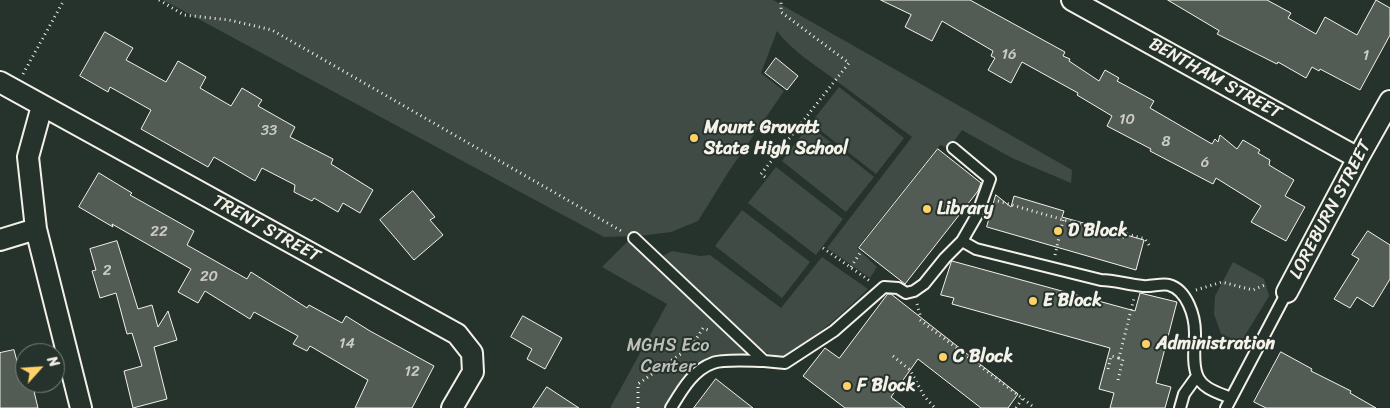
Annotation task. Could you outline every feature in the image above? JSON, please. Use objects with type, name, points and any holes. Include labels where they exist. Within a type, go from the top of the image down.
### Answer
[{"type":"street","name":"BENTHAM STREET","points":[[1072,0],[1358,158]]},
{"type":"street","name":"TRENT STREET","points":[[8,87],[458,334],[472,352],[473,372],[452,408]]},
{"type":"street","name":"LOREBURN STREET","points":[[1287,292],[1390,101]]},
{"type":"street","points":[[42,106],[28,157],[36,229],[81,408]]},
{"type":"street","points":[[0,240],[36,229]]},
{"type":"lane","points":[[671,408],[695,373],[714,362],[764,360],[785,363],[834,330],[884,287],[898,288],[906,293],[914,291],[924,284],[962,241],[977,215],[990,179],[953,148]]},
{"type":"lane","points":[[634,238],[764,360]]},
{"type":"lane","points":[[962,241],[976,248],[1101,280],[1112,280],[1137,285],[1154,286],[1168,284],[1181,291],[1188,302],[1196,331],[1194,350],[1197,376],[1208,388],[1231,398]]},
{"type":"lane","points":[[1226,408],[1287,292]]},
{"type":"lane","points":[[1180,408],[1184,394],[1197,376]]},
{"type":"path","points":[[8,87],[27,66],[64,0]]},
{"type":"path","points":[[159,0],[184,15],[229,20],[272,30],[634,238]]},
{"type":"path","points":[[765,176],[761,174],[850,63],[781,12],[782,0]]},
{"type":"path","points":[[995,200],[1123,238],[1127,234],[1146,239],[1148,245]]},
{"type":"path","points":[[1055,253],[1063,220]]},
{"type":"path","points":[[823,248],[872,282]]},
{"type":"path","points":[[850,267],[862,250]]},
{"type":"path","points":[[1183,294],[1222,282],[1253,290],[1267,284]]},
{"type":"path","points":[[1119,358],[1137,285]]},
{"type":"path","points":[[920,320],[1035,408]]},
{"type":"path","points":[[638,408],[638,384],[692,346],[698,337]]},
{"type":"path","points":[[892,356],[910,370],[924,396],[935,408]]},
{"type":"path","points":[[1108,368],[1111,356],[1123,359],[1118,380]]},
{"type":"path","points":[[1016,408],[1022,399]]},
{"type":"green space","points":[[163,0],[773,0],[1072,170],[1071,183],[1012,158],[962,130],[949,148],[940,145],[857,248],[877,267],[870,278],[827,248],[912,137],[804,57],[789,45],[777,31],[761,73],[784,91],[729,171],[698,221],[671,232],[639,236],[604,237]]},
{"type":"green space","points":[[839,87],[904,138],[876,174],[811,123]]},
{"type":"green space","points":[[809,125],[874,177],[846,212],[782,161]]},
{"type":"green space","points":[[776,167],[843,219],[816,255],[748,203]]},
{"type":"green space","points":[[742,210],[810,262],[782,298],[715,246]]},
{"type":"green space","name":"MGHS Eco Center","points":[[628,241],[752,357],[715,358],[669,408],[610,408],[667,304],[602,267]]},
{"type":"green space","points":[[672,251],[700,256],[710,255],[781,308],[822,257],[868,289],[826,326],[780,358],[760,350],[659,258]]},
{"type":"green space","points":[[1233,262],[1264,279],[1269,296],[1241,342],[1221,334],[1214,314],[1215,296]]},
{"type":"building","points":[[881,0],[970,0],[1065,52],[1063,56],[1070,59],[1069,61],[1099,81],[1105,70],[1119,78],[1117,81],[1154,101],[1150,108],[1212,144],[1215,139],[1218,142],[1220,135],[1237,149],[1243,140],[1260,150],[1258,153],[1270,160],[1269,165],[1294,180],[1285,196],[1305,207],[1286,241],[1251,222],[1261,206],[1216,178],[1213,184],[1107,126],[1112,116],[1077,95],[1078,93],[1022,62],[1011,83],[988,70],[995,58],[991,56],[993,51],[942,21],[932,41],[905,27],[911,15]]},
{"type":"building","points":[[1168,0],[1267,0],[1291,13],[1288,18],[1316,34],[1325,17],[1357,35],[1376,0],[1390,8],[1390,35],[1360,90],[1320,69],[1319,71],[1312,67],[1306,78],[1278,62],[1277,64],[1217,34],[1219,31]]},
{"type":"building","points":[[105,32],[133,48],[126,60],[166,82],[178,61],[206,77],[200,88],[231,106],[242,88],[262,100],[258,106],[295,127],[290,137],[333,159],[331,164],[373,190],[360,213],[343,203],[338,212],[314,198],[312,201],[294,192],[295,185],[262,168],[255,181],[214,157],[208,167],[141,129],[151,110],[110,87],[108,92],[80,76]]},
{"type":"building","points":[[776,58],[798,76],[787,90],[765,73]]},
{"type":"building","name":"Library","points":[[938,149],[981,183],[978,191],[905,284],[859,248]]},
{"type":"building","points":[[99,173],[132,193],[130,195],[194,231],[187,245],[247,279],[251,272],[307,308],[309,305],[342,323],[346,316],[434,366],[412,408],[355,408],[368,380],[310,346],[307,351],[293,344],[298,336],[254,312],[250,319],[205,291],[198,303],[178,292],[191,269],[79,207]]},
{"type":"building","points":[[413,191],[435,217],[430,220],[443,235],[414,260],[380,220]]},
{"type":"building","name":"D Block","points":[[996,195],[1011,207],[1014,196],[1064,211],[1062,217],[1144,240],[1136,270],[987,227]]},
{"type":"building","points":[[1368,231],[1390,245],[1390,279],[1373,307],[1357,297],[1350,308],[1334,299],[1359,259],[1352,255]]},
{"type":"building","points":[[117,241],[138,309],[152,305],[158,327],[168,311],[177,340],[154,347],[167,399],[133,408],[124,371],[142,366],[132,333],[127,334],[116,293],[100,298],[92,271],[96,270],[90,249]]},
{"type":"building","points":[[952,261],[1135,311],[1140,293],[1177,302],[1156,383],[1171,387],[1165,408],[1110,408],[1114,393],[1099,389],[1110,348],[952,304],[954,298],[941,295]]},
{"type":"building","points":[[888,294],[891,294],[1018,394],[1008,408],[981,408],[918,359],[891,397],[905,408],[845,408],[803,376],[825,348],[839,358]]},
{"type":"building","points":[[523,316],[562,338],[545,369],[527,359],[532,349],[511,337]]},
{"type":"building","points":[[14,350],[15,393],[34,393],[38,408],[0,408],[0,353]]},
{"type":"building","points":[[1281,352],[1312,369],[1311,371],[1351,391],[1350,393],[1376,408],[1266,408],[1254,402]]},
{"type":"building","points":[[716,379],[753,408],[694,408]]},
{"type":"building","points":[[547,387],[579,408],[533,408]]},
{"type":"place","name":"Mount Gravatt State High School","points":[[694,138]]},
{"type":"place","name":"Library","points":[[927,209]]},
{"type":"place","name":"D Block","points":[[1058,231]]},
{"type":"place","name":"E Block","points":[[1033,301]]},
{"type":"place","name":"Administration","points":[[1146,344]]},
{"type":"place","name":"C Block","points":[[943,357]]},
{"type":"place","name":"F Block","points":[[847,386]]}]
